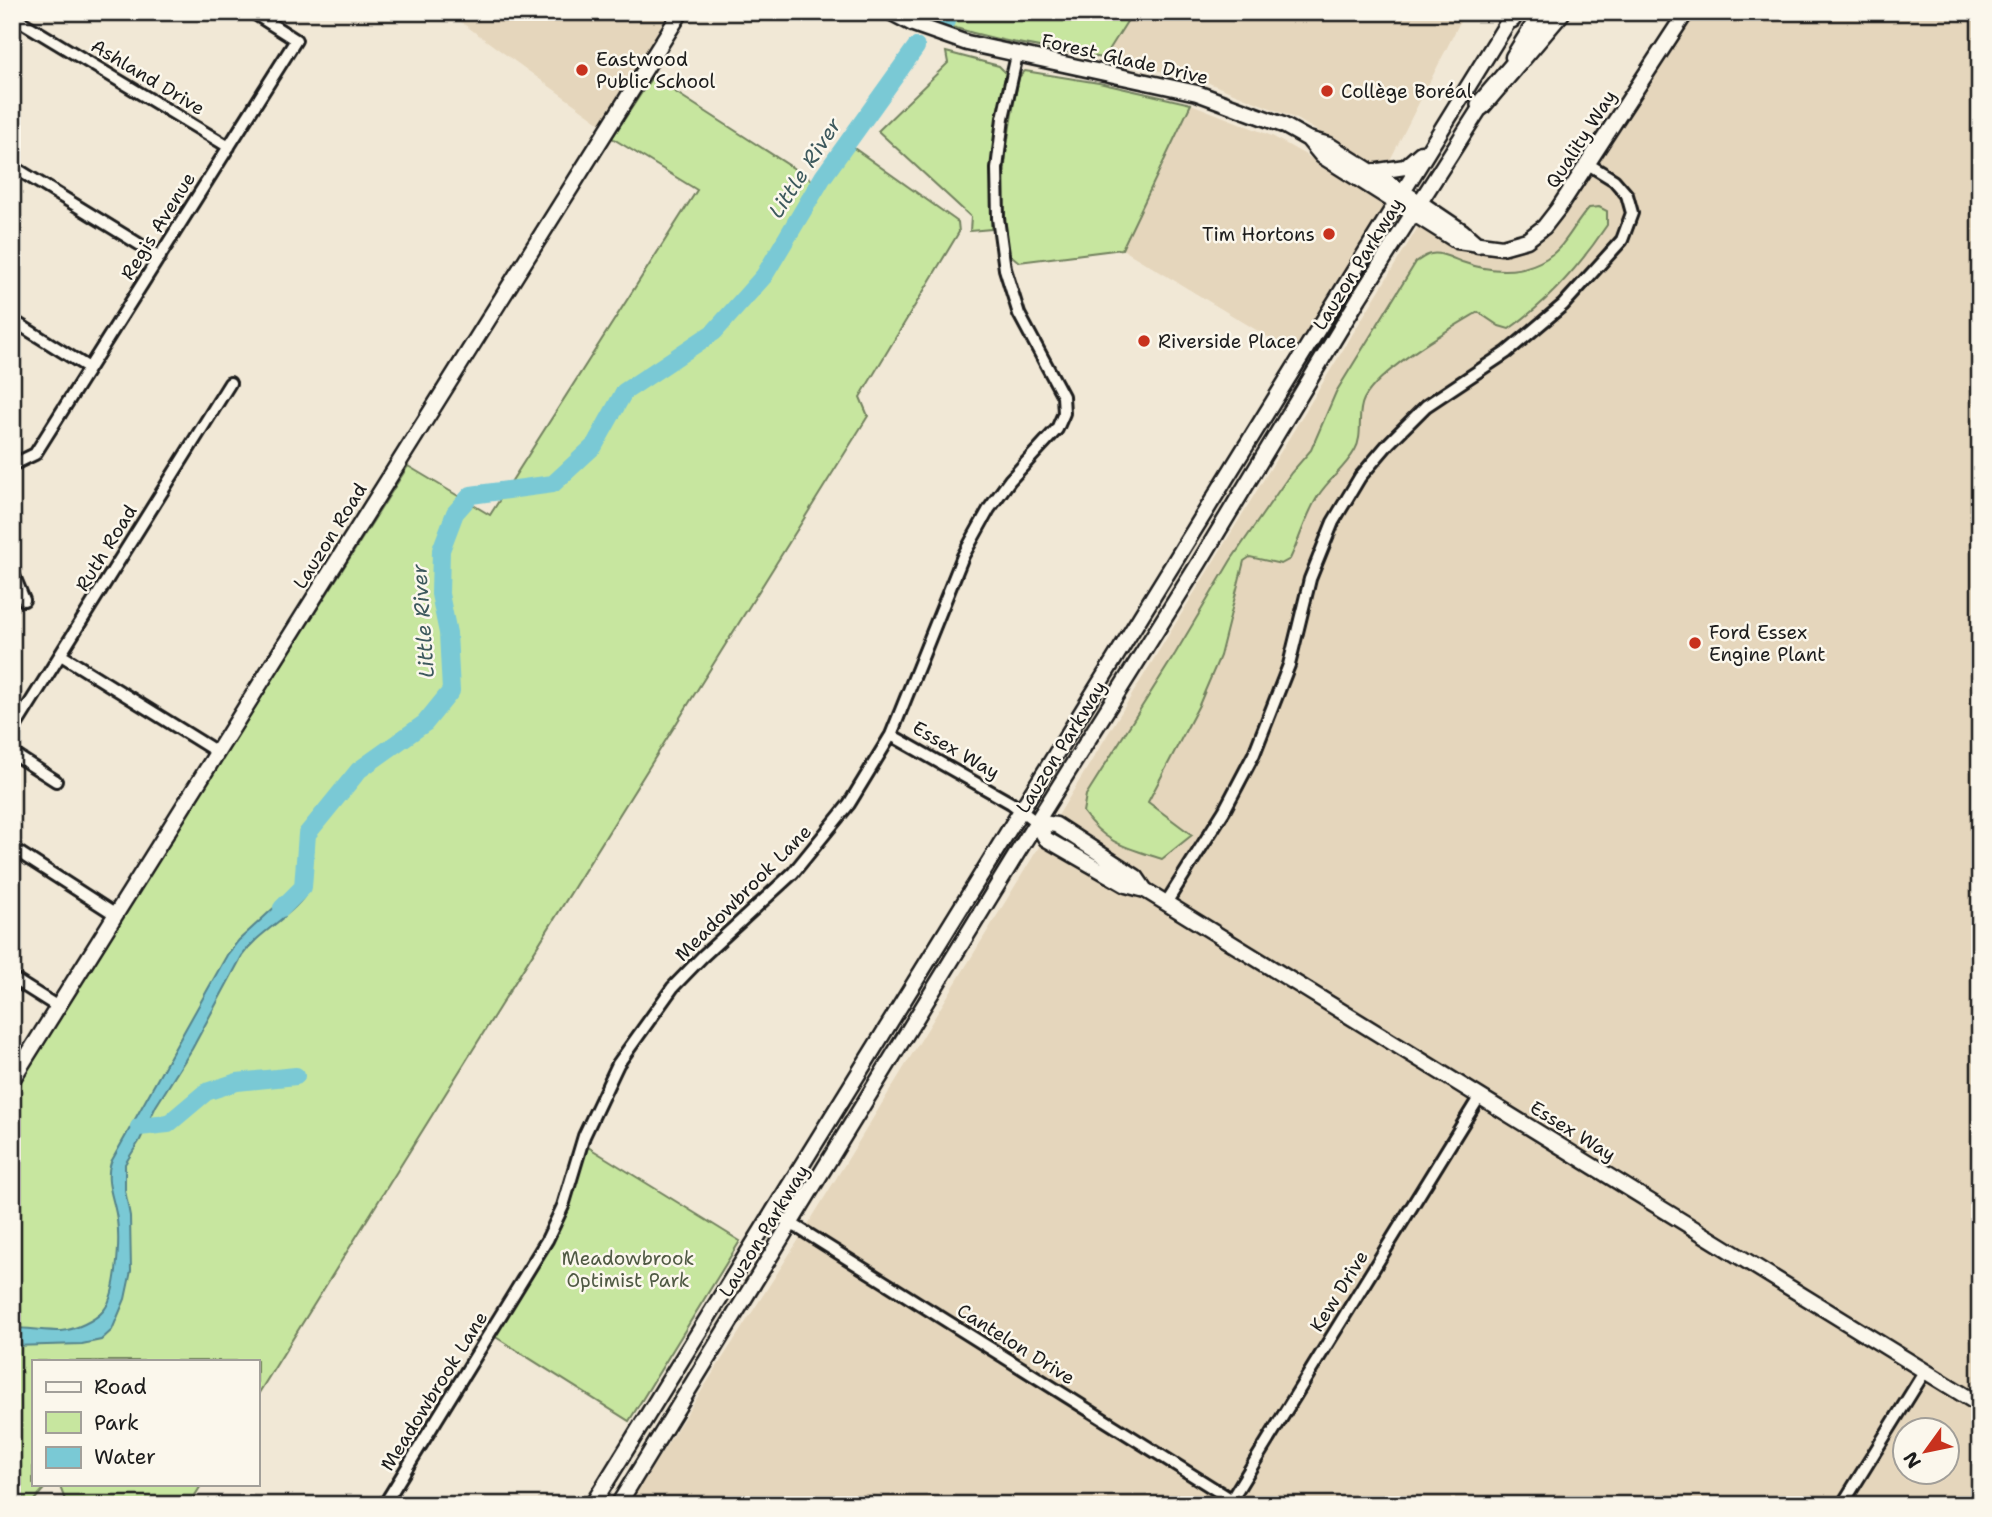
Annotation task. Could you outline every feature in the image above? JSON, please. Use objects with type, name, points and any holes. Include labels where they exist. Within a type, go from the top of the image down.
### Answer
[{"type":"highway","points":[[1481,106],[1560,12]]},
{"type":"main road","name":"Lauzon Road","points":[[12,1080],[681,12]]},
{"type":"main road","name":"Forest Glade Drive","points":[[890,12],[913,24],[967,43],[1197,93],[1283,125],[1308,139],[1329,145],[1372,172],[1399,197]]},
{"type":"main road","name":"Lauzon Parkway","points":[[618,1505],[1359,298],[1541,12]]},
{"type":"main road","name":"Quality Way","points":[[1399,197],[1416,207],[1457,241],[1502,247],[1527,240],[1544,227],[1558,209],[1688,12]]},
{"type":"main road","name":"Lauzon Parkway","points":[[592,1505],[1513,14]]},
{"type":"main road","name":"Forest Glade Drive","points":[[1308,139],[1322,156],[1399,197]]},
{"type":"main road","points":[[1372,172],[1405,167],[1435,140]]},
{"type":"main road","name":"Essex Way","points":[[1037,822],[1046,839],[1126,885],[1145,890],[1980,1405]]},
{"type":"street","name":"Regis Avenue","points":[[12,465],[35,454],[296,40],[252,12]]},
{"type":"street","name":"Ashland Drive","points":[[12,16],[229,147]]},
{"type":"street","name":"Meadowbrook Lane","points":[[384,1505],[547,1240],[563,1206],[583,1136],[618,1064],[673,987],[793,873],[853,798],[891,735],[963,556],[989,509],[1010,480],[1057,429],[1064,413],[1063,396],[1019,314],[1005,269],[998,218],[997,169],[1003,118],[1017,55]]},
{"type":"street","points":[[1166,903],[1224,811],[1254,754],[1274,709],[1289,665],[1310,579],[1333,522],[1360,477],[1426,406],[1507,352],[1563,305],[1622,240],[1629,228],[1632,213],[1627,195],[1614,180],[1588,164]]},
{"type":"street","points":[[12,166],[160,257]]},
{"type":"street","points":[[12,320],[89,368]]},
{"type":"street","name":"Ruth Road","points":[[12,732],[230,383]]},
{"type":"street","points":[[12,571],[15,585],[24,600]]},
{"type":"street","points":[[61,654],[217,752]]},
{"type":"street","name":"Essex Way","points":[[891,735],[1022,810],[1037,822]]},
{"type":"street","points":[[12,753],[56,781]]},
{"type":"street","points":[[12,848],[116,915]]},
{"type":"street","points":[[12,978],[58,1007]]},
{"type":"street","name":"Kew Drive","points":[[1233,1503],[1480,1096]]},
{"type":"street","name":"Cantelon Drive","points":[[773,1212],[1233,1503]]},
{"type":"street","points":[[1842,1505],[1925,1371]]},
{"type":"shaded area","name":"Eastwood Public School","points":[[447,12],[673,12],[603,125]]},
{"type":"shaded area","name":"Collège Boréal","points":[[1133,12],[1465,12],[1387,166],[1374,165],[1297,119],[1204,81],[1104,58]]},
{"type":"shaded area","points":[[1688,12],[1980,12],[1980,1505],[628,1505],[796,1244],[1423,219],[1501,247],[1544,227]]},
{"type":"shaded area","points":[[1191,104],[1272,136],[1320,163],[1385,207],[1296,354],[1122,249]]},
{"type":"green space","points":[[910,12],[1133,12],[1104,58],[981,35]]},
{"type":"green space","points":[[946,52],[999,66],[1006,73],[995,133],[991,229],[970,231],[971,217],[878,131],[948,63]]},
{"type":"green space","points":[[1025,71],[1099,83],[1191,104],[1122,249],[1019,262],[1007,252],[1005,164],[1019,77]]},
{"type":"green space","points":[[652,77],[818,184],[848,144],[958,222],[959,232],[860,397],[868,416],[259,1393],[259,1360],[32,1360],[32,1486],[46,1486],[30,1505],[12,1505],[12,1091],[408,466],[490,515],[697,190],[612,138]]},
{"type":"green space","points":[[1599,207],[1607,211],[1607,225],[1586,254],[1563,282],[1509,329],[1499,326],[1478,312],[1416,351],[1384,375],[1364,399],[1355,450],[1318,496],[1290,559],[1281,564],[1250,557],[1244,561],[1220,656],[1199,705],[1148,802],[1192,835],[1162,859],[1118,843],[1100,831],[1083,812],[1086,795],[1231,560],[1291,473],[1311,450],[1336,392],[1416,262],[1427,255],[1435,254],[1494,270],[1526,267],[1554,253],[1589,208]]},
{"type":"green space","name":"Meadowbrook Optimist Park","points":[[588,1147],[740,1241],[629,1421],[494,1336],[565,1212]]},
{"type":"green space","points":[[60,1486],[201,1486],[189,1505],[67,1505]]},
{"type":"water","points":[[293,890],[304,897],[242,956],[125,1164],[131,1271],[125,1299],[112,1330],[101,1340],[82,1344],[12,1346],[12,1328],[66,1330],[90,1321],[104,1310],[115,1280],[118,1253],[117,1220],[109,1177],[111,1162],[227,955],[239,940]]},
{"type":"waterway","name":"Little River","points":[[946,21],[953,12]]},
{"type":"waterway","name":"Little River","points":[[282,908],[303,887],[307,834],[359,770],[425,723],[451,691],[448,633],[440,594],[441,550],[455,513],[471,495],[553,484],[594,446],[624,392],[714,332],[764,276],[823,177],[916,47]]},
{"type":"waterway","name":"Little River","points":[[139,1127],[168,1124],[206,1092],[237,1082],[296,1076]]},
{"type":"place","name":"Eastwood Public School","points":[[582,70]]},
{"type":"place","name":"Collège Boréal","points":[[1327,91]]},
{"type":"place","name":"Tim Hortons","points":[[1329,234]]},
{"type":"place","name":"Riverside Place","points":[[1144,341]]},
{"type":"place","name":"Ford Essex Engine Plant","points":[[1695,643]]}]
